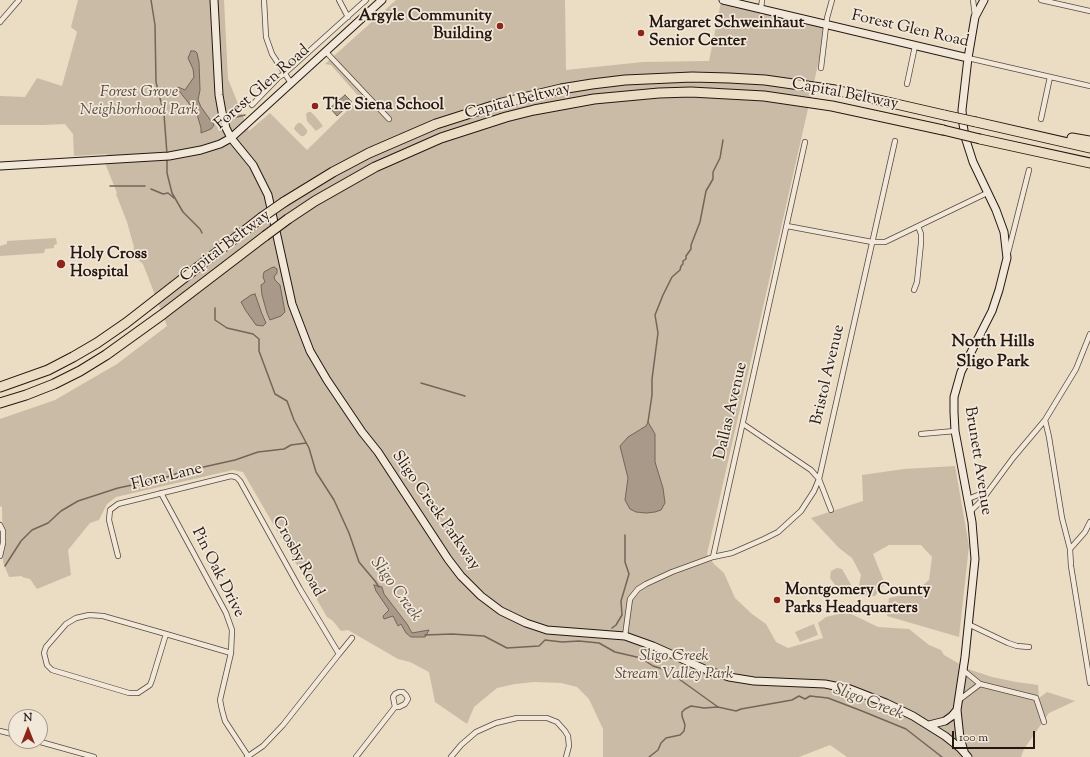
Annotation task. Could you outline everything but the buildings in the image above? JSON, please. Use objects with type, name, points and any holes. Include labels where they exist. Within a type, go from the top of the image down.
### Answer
[{"type":"highway","name":"Capital Beltway","points":[[0,387],[48,370],[103,339],[284,202],[333,172],[406,136],[436,124],[502,103],[561,89],[592,84],[652,78],[692,77],[765,80],[836,90],[1090,148]]},
{"type":"highway","name":"Capital Beltway","points":[[0,403],[33,392],[80,371],[106,355],[163,314],[288,219],[314,201],[375,167],[441,138],[472,127],[520,114],[594,99],[659,93],[691,92],[764,96],[832,106],[1090,164]]},
{"type":"highway","points":[[976,122],[1090,141]]},
{"type":"street","points":[[0,22],[19,0]]},
{"type":"street","name":"Sligo Creek Parkway","points":[[214,0],[221,106],[226,128],[231,138],[253,165],[268,195],[292,304],[310,351],[331,387],[362,432],[378,452],[448,559],[461,576],[481,596],[501,611],[526,623],[547,630],[625,636],[646,643],[704,669],[729,677],[754,681],[825,684],[850,689],[886,703],[929,725],[952,741],[966,755]]},
{"type":"street","points":[[264,0],[266,37],[272,54],[291,84]]},
{"type":"street","points":[[339,0],[348,17]]},
{"type":"street","name":"Forest Glen Road","points":[[252,105],[279,77],[366,0]]},
{"type":"street","name":"Forest Glen Road","points":[[0,166],[166,156],[201,150],[231,138],[382,0]]},
{"type":"street","name":"Forest Glen Road","points":[[724,0],[1090,86]]},
{"type":"street","points":[[761,9],[762,0]]},
{"type":"street","points":[[821,68],[832,0]]},
{"type":"street","points":[[973,0],[976,17]]},
{"type":"street","name":"Brunett Avenue","points":[[966,755],[960,738],[957,710],[963,670],[974,559],[972,522],[956,431],[954,397],[961,372],[992,311],[1007,258],[1004,232],[996,210],[973,162],[965,137],[963,124],[962,110],[968,58],[976,17],[984,0]]},
{"type":"street","points":[[1041,0],[1090,11]]},
{"type":"street","points":[[907,84],[915,46]]},
{"type":"street","points":[[326,52],[389,120]]},
{"type":"street","points":[[1041,119],[1050,77]]},
{"type":"street","name":"Bristol Avenue","points":[[713,557],[732,553],[778,532],[801,511],[819,479],[894,141]]},
{"type":"street","name":"Dallas Avenue","points":[[713,557],[805,142]]},
{"type":"street","points":[[1007,258],[1029,170]]},
{"type":"street","points":[[787,226],[872,242],[886,242],[988,193]]},
{"type":"street","points":[[914,290],[920,255],[921,234],[918,226]]},
{"type":"street","points":[[970,512],[991,489],[1013,458],[1044,420],[1076,369],[1090,334]]},
{"type":"street","points":[[1044,420],[1049,437],[1062,518],[1070,549],[1071,566],[1090,683]]},
{"type":"street","points":[[743,424],[811,470],[819,479],[831,510]]},
{"type":"street","points":[[921,434],[956,431]]},
{"type":"street","name":"Flora Lane","points":[[118,556],[109,520],[110,510],[118,504],[231,476]]},
{"type":"street","name":"Crosby Road","points":[[231,476],[236,477],[240,481],[300,590],[339,654]]},
{"type":"street","points":[[968,499],[984,494],[991,489]]},
{"type":"street","name":"Pin Oak Drive","points":[[161,493],[226,613],[232,630],[231,653],[220,700],[225,721],[248,757]]},
{"type":"street","points":[[1070,549],[1085,532],[1090,522]]},
{"type":"street","points":[[0,525],[3,531],[3,543],[0,556]]},
{"type":"street","points":[[625,636],[630,598],[638,589],[666,575],[713,557]]},
{"type":"street","points":[[166,634],[150,685],[138,693],[129,693],[52,670],[44,659],[46,647],[66,624],[76,618],[89,615],[103,616],[166,634],[231,653]]},
{"type":"street","points":[[968,624],[1017,646],[1029,647]]},
{"type":"street","points":[[248,757],[263,746],[283,725],[352,638]]},
{"type":"street","points":[[963,670],[980,684],[1036,698],[1044,722]]},
{"type":"street","points":[[959,700],[980,684]]},
{"type":"street","points":[[356,757],[395,707]]},
{"type":"street","points":[[929,725],[945,721],[957,710]]},
{"type":"street","points":[[451,757],[461,745],[476,732],[496,723],[516,718],[547,718],[557,722],[565,731],[569,739],[566,757]]},
{"type":"street","points":[[48,744],[94,757]]},
{"type":"green space","points":[[78,0],[224,0],[228,79],[249,131],[270,113],[307,150],[360,98],[331,65],[325,64],[396,0],[565,0],[566,70],[643,62],[709,61],[721,2],[827,25],[707,554],[714,564],[724,573],[735,598],[752,614],[766,624],[776,642],[788,648],[823,638],[818,623],[826,617],[847,612],[878,627],[909,629],[929,645],[941,650],[944,655],[968,669],[992,677],[1038,685],[1039,698],[1047,692],[1075,701],[1049,713],[1024,749],[1021,757],[847,757],[830,745],[799,757],[603,757],[603,729],[589,699],[577,687],[561,683],[534,682],[497,688],[474,707],[467,724],[435,702],[429,672],[410,662],[398,659],[348,630],[341,631],[333,621],[327,617],[243,472],[233,470],[116,497],[107,504],[99,520],[90,523],[68,550],[71,575],[37,589],[30,579],[22,576],[9,577],[3,562],[2,507],[0,506],[0,419],[55,400],[117,364],[167,326],[143,264],[133,255],[134,247],[127,222],[105,163],[108,163],[107,154],[74,156],[73,134],[65,124],[0,125],[0,96],[25,97],[37,78],[62,86],[77,32],[71,27]]},
{"type":"green space","points":[[311,112],[323,126],[316,131],[307,121],[306,114]]},
{"type":"green space","points":[[298,123],[301,123],[307,130],[307,133],[304,136],[301,136],[294,129]]},
{"type":"green space","points":[[56,238],[57,244],[54,245],[54,248],[45,249],[44,253],[0,256],[0,246],[7,244],[7,241]]},
{"type":"green space","points":[[955,466],[969,546],[959,637],[887,616],[889,598],[914,593],[929,580],[932,557],[921,545],[889,545],[873,554],[885,584],[875,596],[857,596],[861,575],[852,558],[839,548],[811,518],[863,501],[862,475],[904,469]]},
{"type":"green space","points":[[837,568],[842,569],[854,590],[848,595],[838,589],[830,578],[831,571]]},
{"type":"green space","points":[[814,624],[818,635],[800,642],[795,632]]},
{"type":"shaded area","points":[[191,51],[195,51],[197,53],[199,62],[200,90],[198,100],[201,107],[214,125],[211,129],[201,133],[197,114],[177,88],[178,87],[185,90],[194,77],[193,69],[188,58]]},
{"type":"shaded area","points":[[345,95],[352,102],[337,116],[330,108]]},
{"type":"shaded area","points":[[274,267],[277,269],[277,273],[274,277],[280,285],[285,312],[281,316],[270,320],[262,295],[261,285],[265,282],[263,277],[264,272]]},
{"type":"shaded area","points":[[255,294],[266,323],[263,326],[256,325],[241,302]]},
{"type":"shaded area","points":[[648,422],[655,434],[655,462],[663,488],[665,503],[661,510],[646,513],[636,512],[630,509],[625,500],[628,478],[620,446],[628,437],[646,426]]},
{"type":"shaded area","points":[[374,585],[382,587],[384,594],[412,633],[429,630],[425,637],[411,637],[406,633],[401,624],[398,626],[393,616],[384,619],[383,616],[389,610],[376,591]]},
{"type":"waterway","points":[[151,0],[155,25],[156,82],[164,114],[167,154]]},
{"type":"waterway","points":[[228,119],[245,115]]},
{"type":"waterway","points":[[648,422],[658,333],[655,315],[672,277],[680,270],[683,261],[686,259],[686,256],[691,249],[691,245],[700,222],[706,191],[713,179],[713,172],[720,158],[723,140]]},
{"type":"waterway","points":[[167,158],[167,173],[172,193],[183,212],[200,229],[202,233]]},
{"type":"waterway","points":[[110,186],[145,186]]},
{"type":"waterway","points":[[151,189],[163,194],[168,193],[174,198]]},
{"type":"waterway","name":"Sligo Creek","points":[[215,308],[215,320],[227,328],[253,334],[259,339],[259,351],[275,394],[287,401],[294,420],[309,448],[316,472],[334,500],[349,533],[359,562],[379,587]]},
{"type":"waterway","points":[[421,383],[465,396]]},
{"type":"waterway","points":[[5,566],[21,541],[32,530],[48,523],[61,511],[78,501],[118,488],[161,479],[181,472],[235,460],[258,452],[284,449],[291,445],[306,443]]},
{"type":"waterway","points":[[612,628],[616,625],[622,615],[621,601],[629,574],[625,562],[625,535]]},
{"type":"waterway","name":"Sligo Creek","points":[[425,635],[452,634],[484,636],[507,648],[539,646],[545,640],[599,643],[615,652],[641,658],[653,666],[663,669],[718,707],[736,711],[792,700],[799,696],[805,699],[810,696],[828,698],[906,729],[942,757]]},
{"type":"waterway","points":[[649,757],[658,750],[661,743],[666,738],[680,735],[684,731],[685,725],[682,712],[685,709],[691,706],[704,708],[718,707]]},
{"type":"place","name":"Argyle Community Building","points":[[500,26]]},
{"type":"place","name":"Margaret Schweinhaut Senior Center","points":[[641,33]]},
{"type":"place","name":"The Siena School","points":[[315,106]]},
{"type":"place","name":"Holy Cross Hospital","points":[[61,264]]},
{"type":"place","name":"Montgomery County Parks Headquarters","points":[[777,600]]},
{"type":"district","name":"North Hills Sligo Park","points":[[993,353]]},
{"type":"park label","name":"Forest Grove Neighborhood Park","points":[[139,102]]},
{"type":"park label","name":"Sligo Creek Stream Valley Park","points":[[674,666]]}]
